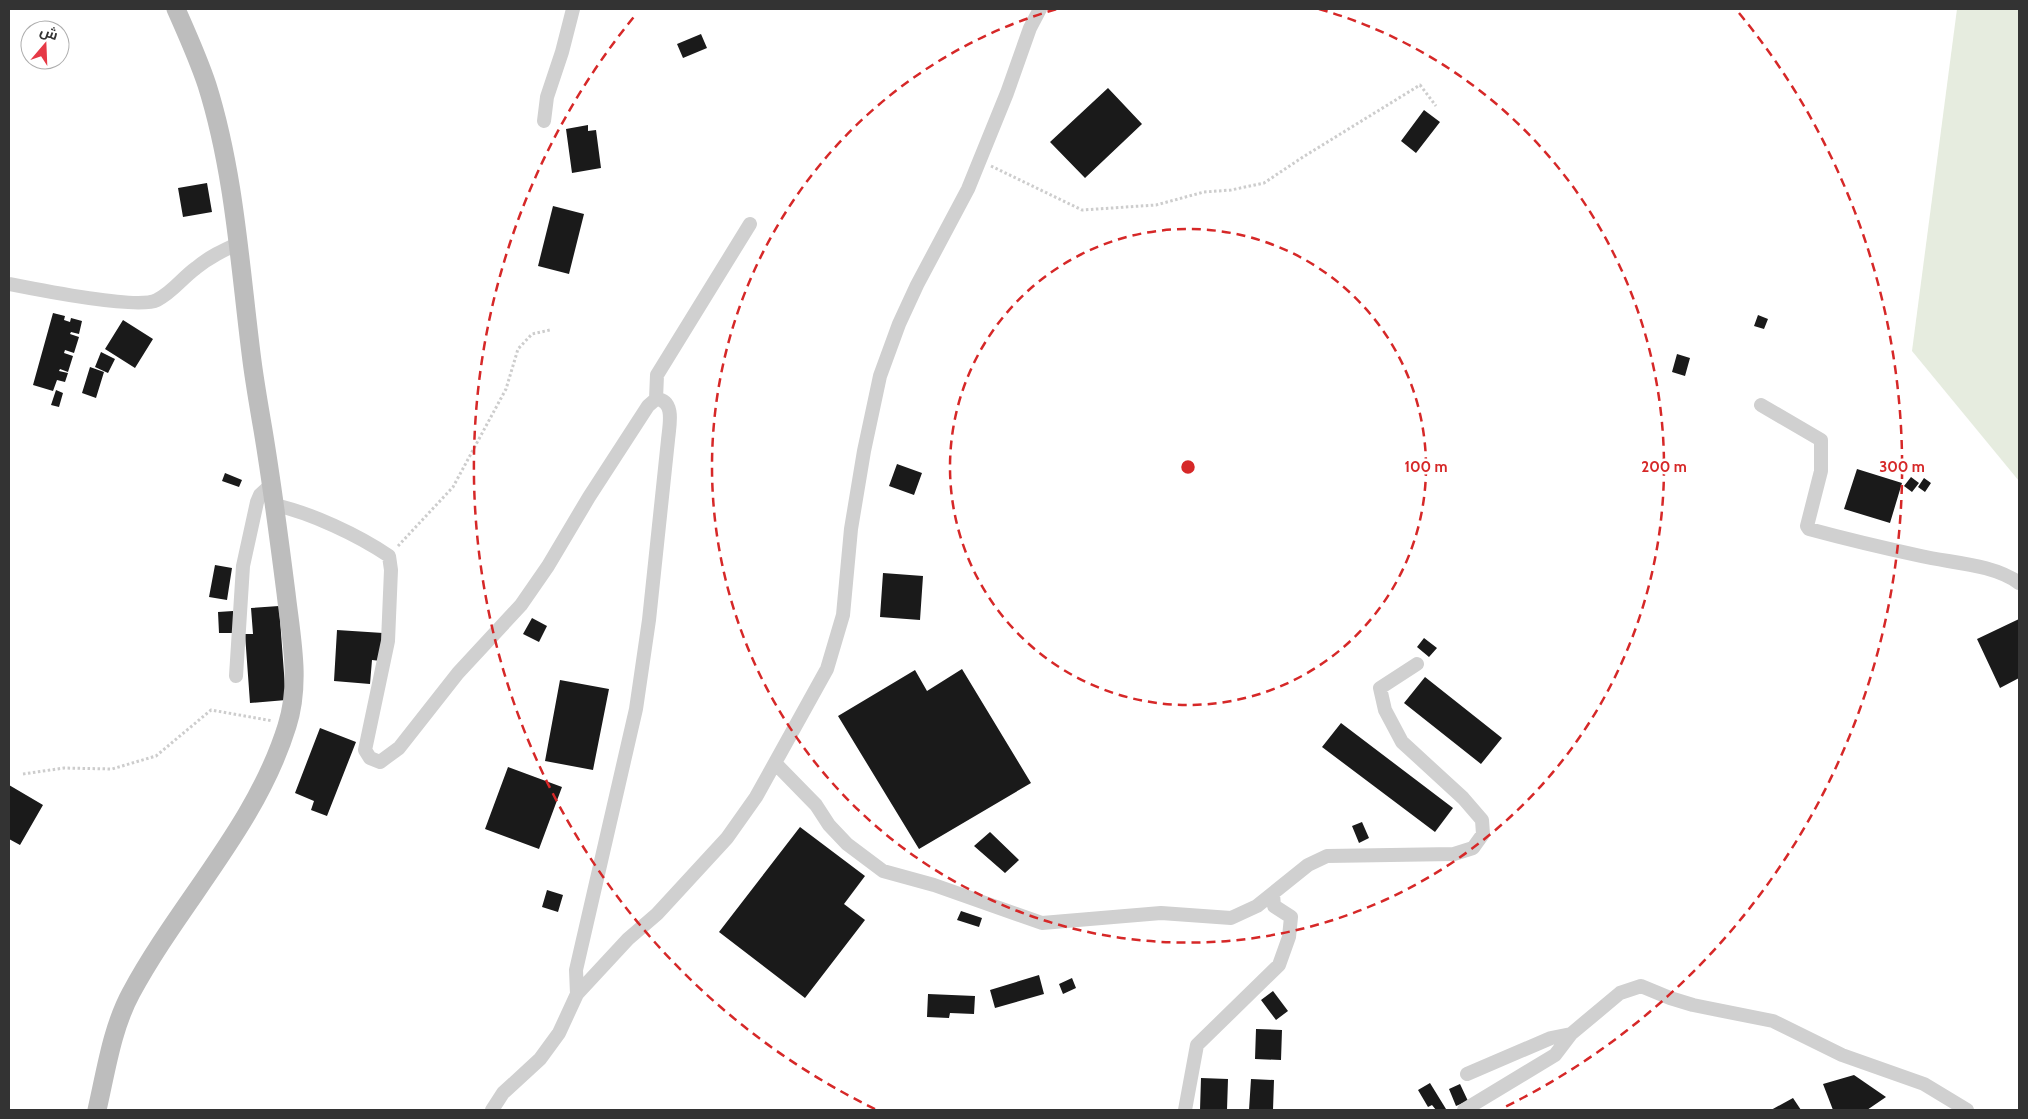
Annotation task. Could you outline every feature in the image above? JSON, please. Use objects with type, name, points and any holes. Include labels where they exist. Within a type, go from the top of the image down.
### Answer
[{"type":"street","points":[[97,1110],[119,1022],[130,995],[169,930],[235,834],[258,794],[288,724],[294,691],[294,663],[275,505],[252,362],[239,243],[224,154],[207,86],[176,9]]},
{"type":"street","points":[[544,121],[547,97],[562,52],[573,9]]},
{"type":"street","points":[[492,1110],[503,1093],[540,1059],[559,1032],[577,994],[727,838],[756,797],[828,668],[843,615],[851,529],[864,451],[880,376],[899,324],[968,189],[1008,93],[1030,28],[1040,9]]},
{"type":"street","points":[[656,400],[657,375],[750,224]]},
{"type":"street","points":[[9,284],[60,294],[137,302],[155,301],[168,293],[194,268],[215,254],[239,243]]},
{"type":"street","points":[[275,505],[289,508],[325,522],[389,556],[391,570],[388,641],[366,746],[367,754],[377,762],[385,760],[399,748],[458,673],[521,605],[548,566],[589,497],[648,406],[656,400],[662,400],[666,403],[669,408],[670,419],[649,620],[636,708],[576,970],[577,994]]},
{"type":"street","points":[[1761,405],[1821,440],[1821,471],[1807,526],[1809,530],[1922,556],[1971,564],[2013,579],[2019,583]]},
{"type":"street","points":[[236,676],[244,558],[257,502],[260,495],[272,484]]},
{"type":"street","points":[[775,763],[816,805],[828,826],[847,844],[883,871],[934,884],[1042,923],[1161,913],[1231,918],[1257,906],[1308,865],[1327,856],[1454,854],[1473,848],[1483,834],[1482,820],[1463,798],[1402,742],[1385,710],[1380,688],[1417,664]]},
{"type":"street","points":[[1185,1110],[1196,1045],[1279,965],[1289,937],[1291,917],[1274,906],[1273,894]]},
{"type":"street","points":[[1464,1110],[1555,1055],[1571,1034],[1620,993],[1641,986],[1693,1005],[1773,1021],[1842,1055],[1924,1084],[1967,1110]]},
{"type":"street","points":[[1467,1074],[1551,1038],[1571,1034]]},
{"type":"path","points":[[979,161],[1082,210],[1156,205],[1204,192],[1231,190],[1264,183],[1420,85],[1436,106]]},
{"type":"path","points":[[389,556],[453,487],[506,389],[518,349],[532,334],[550,330]]},
{"type":"path","points":[[23,774],[64,768],[112,769],[156,756],[211,710],[288,724]]},
{"type":"shaded area","points":[[1957,9],[2019,9],[2019,481],[1912,351]]},
{"type":"building","points":[[701,34],[707,48],[683,58],[677,44]]},
{"type":"building","points":[[1108,88],[1142,124],[1085,178],[1050,142]]},
{"type":"building","points":[[1424,110],[1440,122],[1416,153],[1401,141]]},
{"type":"building","points":[[588,125],[588,131],[596,130],[601,168],[572,173],[566,129]]},
{"type":"building","points":[[207,183],[212,212],[183,217],[178,188]]},
{"type":"building","points":[[553,206],[584,214],[569,274],[538,266]]},
{"type":"building","points":[[53,313],[65,316],[64,320],[70,322],[71,318],[82,321],[79,334],[71,332],[70,334],[79,337],[74,353],[65,350],[64,353],[73,356],[68,372],[60,369],[59,371],[68,373],[65,382],[57,380],[53,391],[33,385]]},
{"type":"building","points":[[1758,315],[1768,319],[1764,329],[1754,326]]},
{"type":"building","points":[[123,320],[153,339],[135,368],[105,349]]},
{"type":"building","points":[[101,352],[115,359],[108,373],[95,367]]},
{"type":"building","points":[[1677,354],[1690,358],[1685,376],[1672,372]]},
{"type":"building","points":[[90,367],[104,372],[96,398],[82,393]]},
{"type":"building","points":[[56,390],[63,393],[59,407],[51,405]]},
{"type":"building","points":[[897,464],[922,473],[914,495],[889,486]]},
{"type":"building","points":[[1857,469],[1902,483],[1890,523],[1844,509]]},
{"type":"building","points":[[225,473],[242,480],[239,487],[222,481]]},
{"type":"building","points":[[1911,477],[1919,483],[1912,492],[1904,486]]},
{"type":"building","points":[[1924,478],[1931,483],[1925,492],[1918,487]]},
{"type":"building","points":[[215,565],[232,568],[227,600],[209,597]]},
{"type":"building","points":[[883,573],[923,576],[920,620],[880,617]]},
{"type":"building","points":[[279,606],[286,700],[250,703],[245,634],[253,634],[251,608]]},
{"type":"building","points":[[233,611],[234,633],[219,633],[218,612]]},
{"type":"building","points":[[532,618],[547,626],[539,642],[523,634]]},
{"type":"building","points":[[2019,619],[2019,678],[2000,688],[1977,639]]},
{"type":"building","points":[[337,630],[383,633],[381,661],[372,660],[370,684],[334,681]]},
{"type":"building","points":[[1424,638],[1437,648],[1429,657],[1417,647]]},
{"type":"building","points":[[962,669],[1031,783],[919,849],[838,716],[915,670],[927,691]]},
{"type":"building","points":[[1425,677],[1502,738],[1481,764],[1404,703]]},
{"type":"building","points":[[560,680],[609,689],[593,770],[545,761]]},
{"type":"building","points":[[1341,723],[1453,808],[1435,832],[1322,747]]},
{"type":"building","points":[[320,728],[356,742],[327,816],[311,810],[314,801],[295,793]]},
{"type":"building","points":[[508,767],[562,787],[539,849],[485,829]]},
{"type":"building","points":[[9,785],[43,805],[20,845],[9,839]]},
{"type":"building","points":[[1362,822],[1369,838],[1359,843],[1352,826]]},
{"type":"building","points":[[800,827],[865,876],[844,904],[865,920],[805,998],[719,932]]},
{"type":"building","points":[[990,832],[1019,860],[1005,873],[974,846]]},
{"type":"building","points":[[547,890],[563,895],[558,912],[542,907]]},
{"type":"building","points":[[961,911],[982,918],[979,927],[957,920]]},
{"type":"building","points":[[1039,975],[1044,994],[995,1008],[990,990]]},
{"type":"building","points":[[1072,978],[1076,988],[1063,994],[1059,984]]},
{"type":"building","points":[[1273,991],[1288,1011],[1276,1020],[1261,1000]]},
{"type":"building","points":[[928,994],[975,996],[974,1014],[950,1013],[949,1018],[927,1017]]},
{"type":"building","points":[[1256,1029],[1282,1030],[1281,1060],[1255,1059]]},
{"type":"building","points":[[1854,1075],[1886,1097],[1867,1110],[1833,1110],[1823,1084]]},
{"type":"building","points":[[1201,1078],[1228,1079],[1227,1110],[1200,1110]]},
{"type":"building","points":[[1251,1079],[1274,1080],[1273,1110],[1249,1110]]},
{"type":"building","points":[[1430,1083],[1446,1109],[1436,1110],[1432,1105],[1428,1107],[1418,1090]]},
{"type":"building","points":[[1460,1084],[1468,1101],[1456,1106],[1449,1089]]},
{"type":"building","points":[[1793,1098],[1801,1110],[1771,1110]]}]
